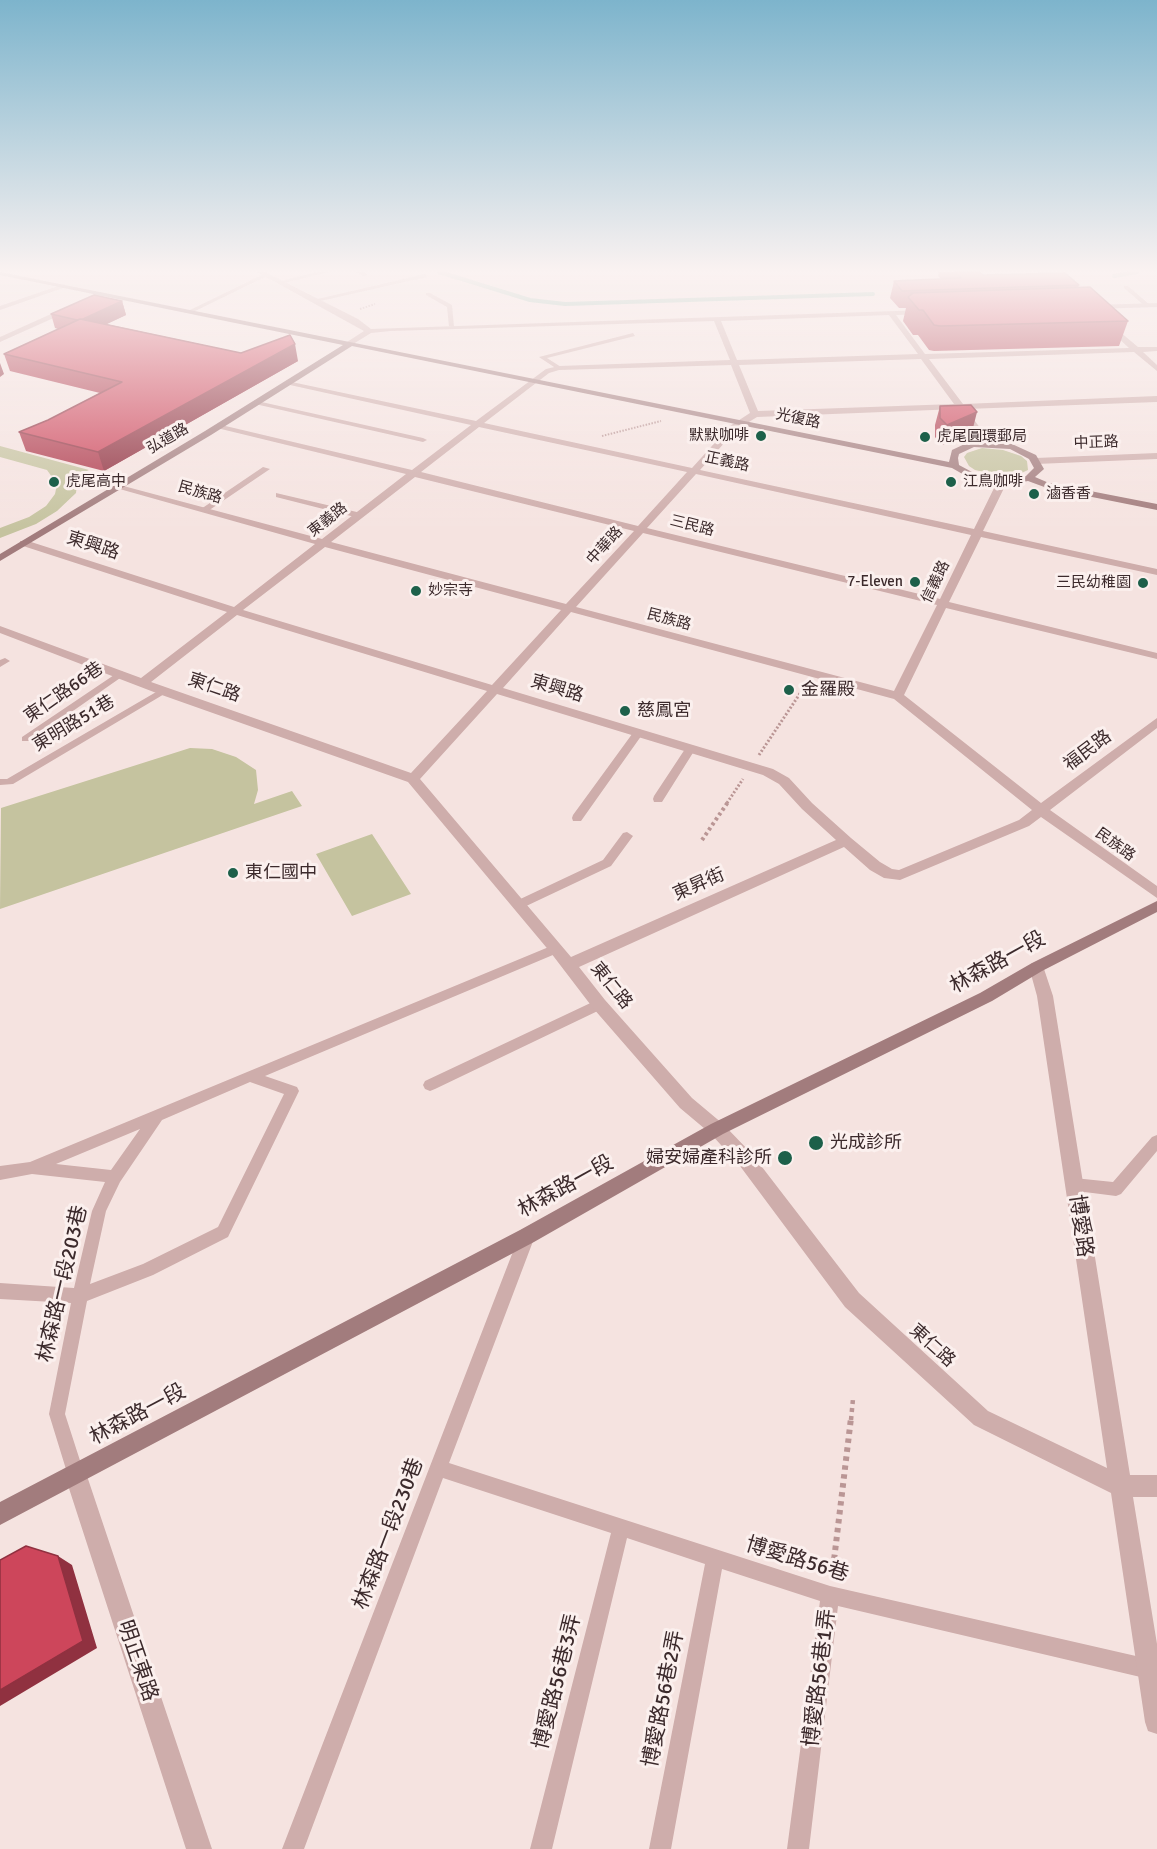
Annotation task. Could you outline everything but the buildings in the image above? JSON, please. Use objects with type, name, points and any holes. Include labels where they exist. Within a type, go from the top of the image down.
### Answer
[{"type":"street","name":"弘道路","points":[[0,558],[328,358]]},
{"type":"street","name":"光復路","points":[[420,358],[955,466],[980,478],[1002,482],[1029,478],[1057,487],[1157,507]]},
{"type":"street","points":[[733,358],[754,414],[1157,399]]},
{"type":"street","points":[[559,368],[875,358]]},
{"type":"street","points":[[924,358],[988,444]]},
{"type":"street","points":[[1146,358],[1157,369]]},
{"type":"street","name":"東義路","points":[[142,683],[531,381],[546,371],[559,368]]},
{"type":"street","name":"正義路","points":[[290,383],[1157,572]]},
{"type":"street","name":"中華路","points":[[413,778],[733,428],[754,414]]},
{"type":"street","name":"三民路","points":[[220,426],[1157,656]]},
{"type":"street","points":[[955,466],[953,458],[955,452],[972,444],[1012,447],[1024,451],[1036,461],[1039,469],[1029,478]]},
{"type":"street","name":"中正路","points":[[1036,461],[1157,456]]},
{"type":"street","name":"信義路","points":[[898,696],[1002,482]]},
{"type":"street","name":"民族路","points":[[119,486],[322,543],[898,696],[1041,810],[1157,893]]},
{"type":"street","name":"東興路","points":[[24,543],[235,611],[752,766],[784,781],[807,806],[846,841],[875,866],[889,873],[900,875],[1024,823],[1041,810]]},
{"type":"street","name":"東仁路","points":[[0,629],[163,691],[413,778],[599,1004],[686,1103],[717,1129],[746,1160],[852,1300],[981,1418],[1120,1486]]},
{"type":"street","name":"福民路","points":[[1041,810],[1157,722]]},
{"type":"street","name":"東昇街","points":[[569,965],[846,841]]},
{"type":"street","name":"林森路一段","points":[[0,1514],[527,1236],[717,1129],[986,997],[1037,967],[1157,906]]},
{"type":"street","name":"博愛路","points":[[1037,967],[1045,996],[1157,1722]]},
{"type":"street","name":"明正東路","points":[[75,1473],[199,1849]]},
{"type":"street","points":[[1120,1486],[1157,1486]]},
{"type":"lane","points":[[544,358],[559,368]]},
{"type":"lane","points":[[257,403],[423,440]]},
{"type":"lane","points":[[205,509],[266,469]]},
{"type":"lane","points":[[279,495],[358,515]]},
{"type":"lane","name":"東仁路66巷","points":[[26,739],[120,674]]},
{"type":"lane","name":"東明路51巷","points":[[0,782],[9,782],[163,691]]},
{"type":"lane","points":[[577,818],[639,732]]},
{"type":"lane","points":[[658,800],[692,748]]},
{"type":"lane","points":[[518,905],[607,863],[627,836]]},
{"type":"lane","points":[[0,1173],[31,1168],[556,949]]},
{"type":"lane","points":[[430,1085],[599,1004]]},
{"type":"lane","points":[[0,1291],[80,1296],[148,1270],[223,1232],[292,1091],[251,1077]]},
{"type":"lane","name":"林森路一段203巷","points":[[75,1473],[57,1414],[99,1210],[115,1177],[156,1116]]},
{"type":"lane","points":[[1074,1185],[1116,1189],[1157,1141]]},
{"type":"lane","points":[[31,1168],[115,1177]]},
{"type":"lane","name":"林森路一段230巷","points":[[293,1849],[527,1236]]},
{"type":"lane","name":"博愛路56巷","points":[[438,1468],[830,1595],[1149,1669]]},
{"type":"lane","name":"博愛路56巷3弄","points":[[541,1849],[621,1528]]},
{"type":"lane","name":"博愛路56巷2弄","points":[[660,1849],[714,1557]]},
{"type":"lane","name":"博愛路56巷1弄","points":[[798,1849],[830,1595]]},
{"type":"path","points":[[572,443],[659,422],[685,411]]},
{"type":"path","name":"博愛路56巷1弄","points":[[830,1595],[853,1399]]},
{"type":"shaded area","points":[[0,446],[89,470],[78,475],[76,493],[57,511],[36,524],[0,538],[0,528],[29,517],[46,506],[55,494],[57,484],[47,470],[0,457]]},
{"type":"shaded area","points":[[982,448],[1003,450],[1021,456],[1027,461],[1028,470],[1006,477],[975,470],[969,466],[964,457],[967,453]]},
{"type":"shaded area","points":[[190,748],[212,749],[236,757],[256,770],[258,790],[254,804],[292,791],[302,806],[0,909],[1,808]]},
{"type":"shaded area","points":[[372,834],[411,894],[352,916],[316,854]]},
{"type":"place","name":"默默咖啡","points":[[761,436]]},
{"type":"place","name":"虎尾圓環郵局","points":[[925,437]]},
{"type":"place","name":"虎尾高中","points":[[54,482]]},
{"type":"place","name":"江鳥咖啡","points":[[951,482]]},
{"type":"place","name":"滷香香","points":[[1034,494]]},
{"type":"place","name":"7-Eleven","points":[[915,582]]},
{"type":"place","name":"三民幼稚園","points":[[1143,583]]},
{"type":"place","name":"妙宗寺","points":[[416,591]]},
{"type":"place","name":"金羅殿","points":[[789,690]]},
{"type":"place","name":"慈鳳宮","points":[[625,711]]},
{"type":"place","name":"東仁國中","points":[[233,873]]},
{"type":"place","name":"光成診所","points":[[816,1143]]},
{"type":"place","name":"婦安婦產科診所","points":[[785,1158]]}]
